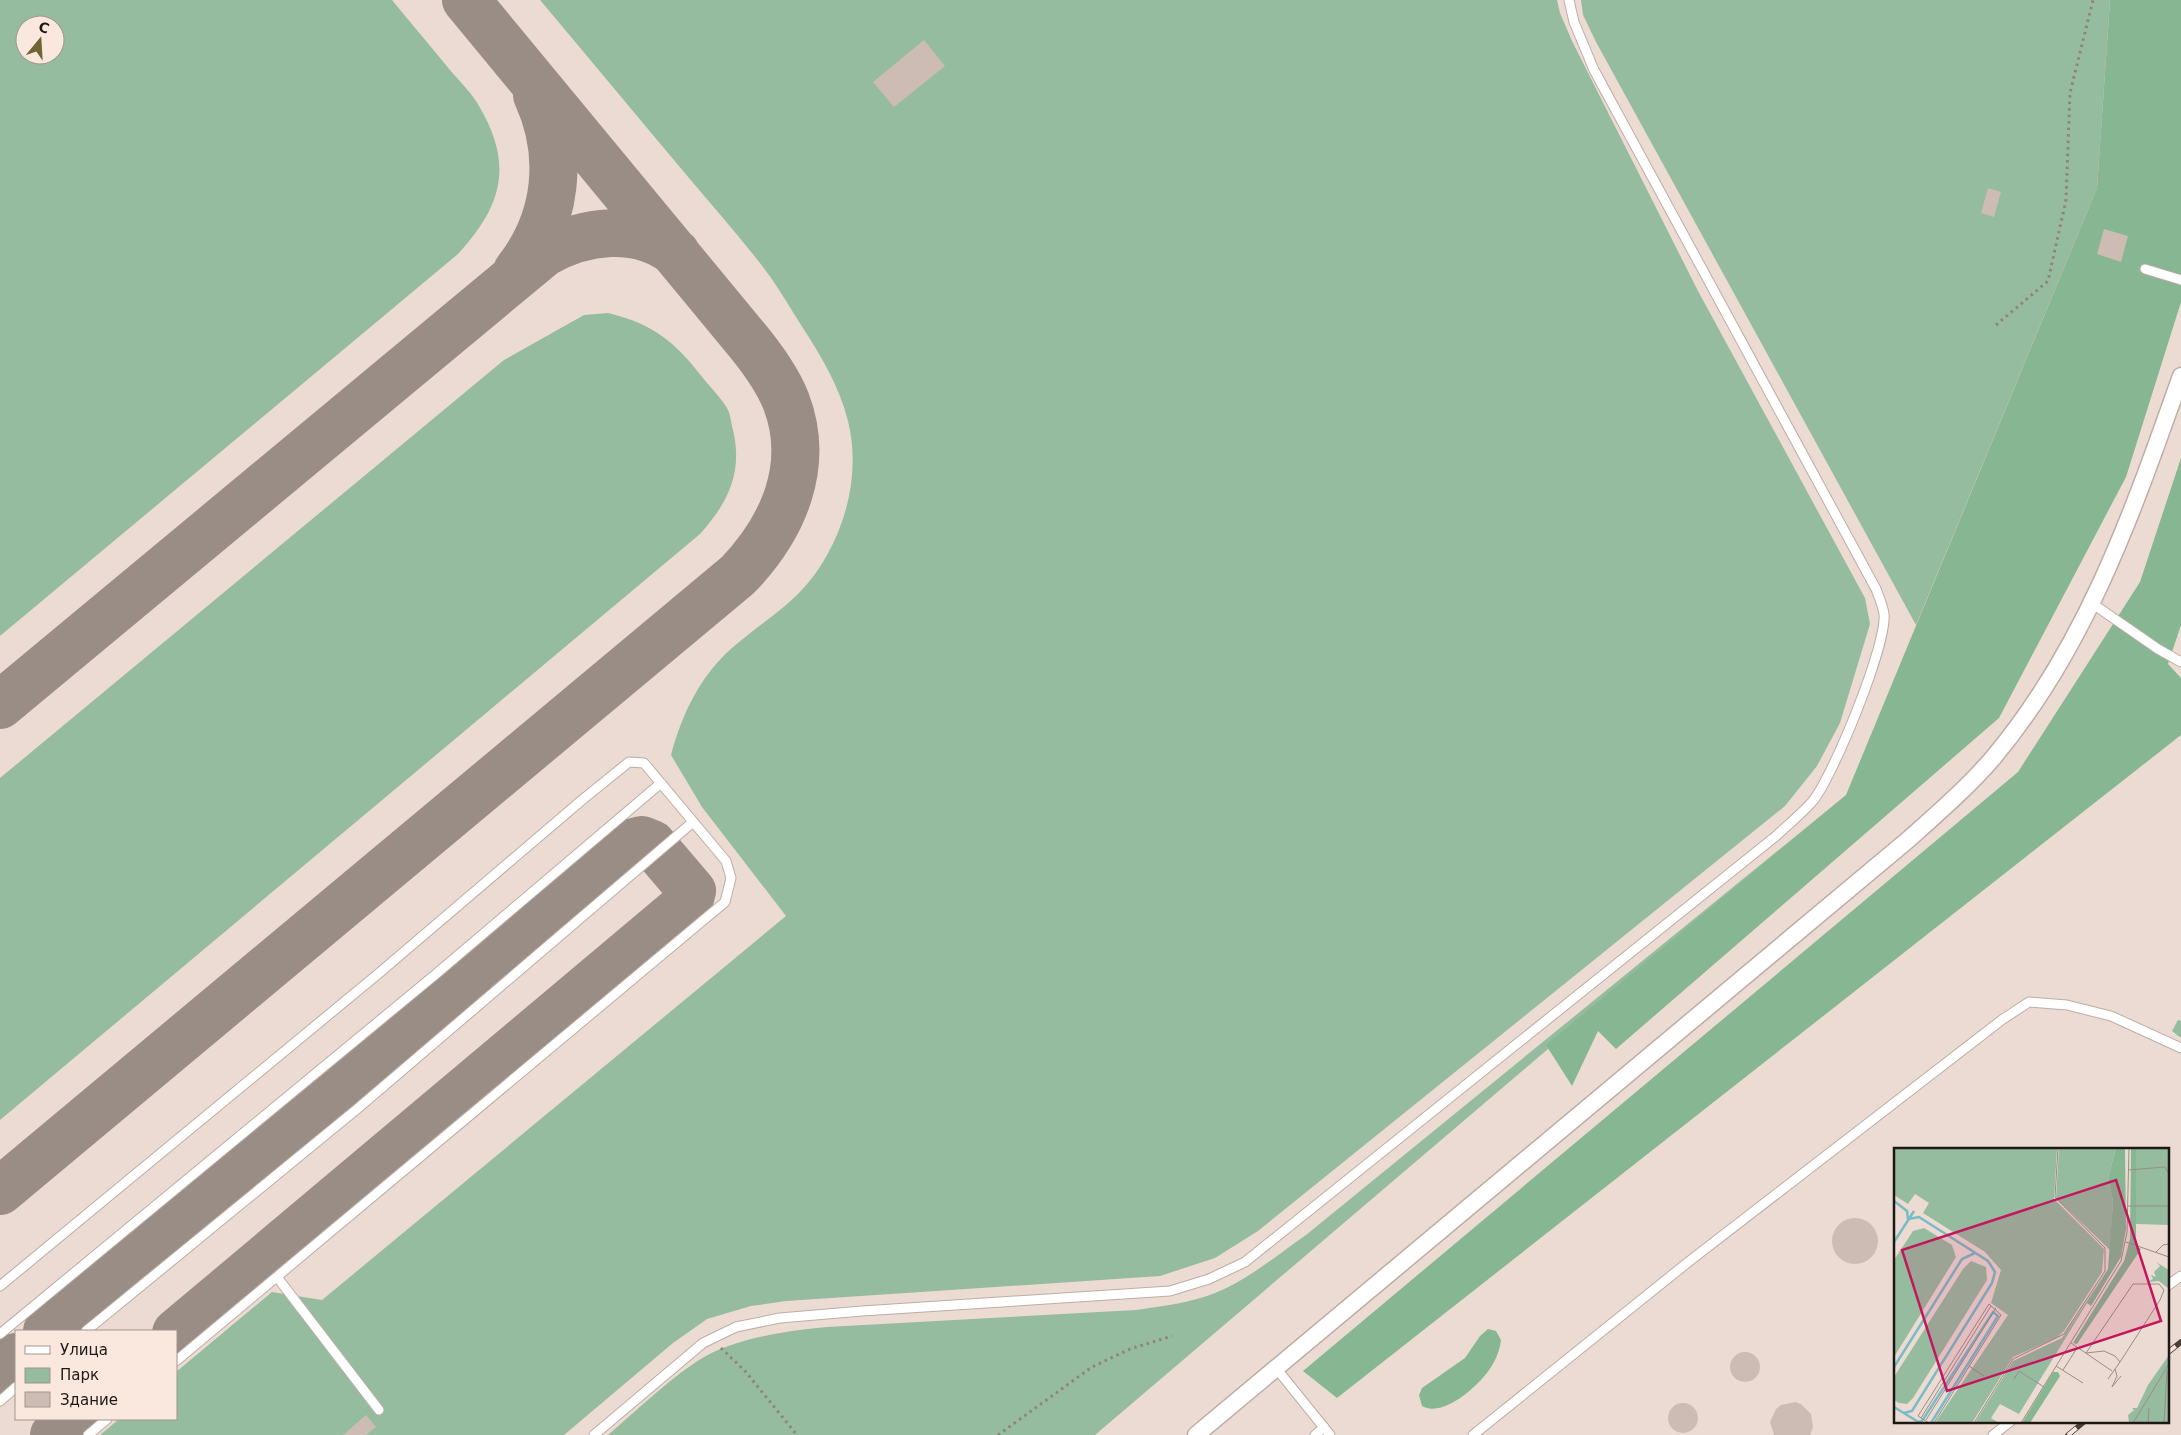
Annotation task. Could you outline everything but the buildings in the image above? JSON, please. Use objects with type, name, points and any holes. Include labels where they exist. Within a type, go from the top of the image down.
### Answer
[{"type":"street","points":[[1196,1435],[1953,800],[1992,758],[2025,716],[2057,670],[2093,604],[2132,512],[2181,376]]},
{"type":"lane","points":[[594,1435],[702,1343],[736,1327],[780,1318],[1170,1291],[1209,1279],[1245,1262],[1776,836],[1812,802],[1826,781],[1843,745],[1878,652],[1884,615],[1876,589],[1594,70],[1574,22],[1569,0]]},
{"type":"lane","points":[[2145,268],[2181,280]]},
{"type":"lane","points":[[2093,604],[2158,649],[2181,662]]},
{"type":"lane","points":[[0,1286],[274,1061],[629,762],[644,763],[726,861],[731,878],[725,902],[178,1359]]},
{"type":"lane","points":[[0,1334],[436,974],[661,783]]},
{"type":"lane","points":[[87,1330],[357,1109],[693,822]]},
{"type":"lane","points":[[1473,1435],[1687,1263],[2003,1018],[2029,1002],[2066,1005],[2111,1016],[2181,1048]]},
{"type":"lane","points":[[2168,1285],[2181,1276]]},
{"type":"lane","points":[[276,1277],[379,1410]]},
{"type":"lane","points":[[1276,1368],[1330,1435]]},
{"type":"lane","points":[[0,1401],[15,1389]]},
{"type":"lane","points":[[88,1435],[106,1420]]},
{"type":"lane","points":[[1993,1435],[2011,1422]]},
{"type":"lane","points":[[1315,1435],[1324,1427]]},
{"type":"path","points":[[1996,325],[2048,281],[2066,200],[2070,93],[2093,0]]},
{"type":"path","points":[[998,1435],[1092,1367],[1130,1349],[1172,1336]]},
{"type":"path","points":[[711,1339],[745,1371],[797,1435]]},
{"type":"green space","points":[[0,0],[392,0],[473,97],[490,127],[497,147],[498,184],[493,202],[485,219],[458,254],[0,636]]},
{"type":"green space","points":[[540,0],[1557,0],[1560,13],[1572,41],[1698,291],[1865,598],[1870,624],[1840,723],[1817,766],[1785,806],[1258,1231],[1215,1258],[1160,1276],[786,1301],[751,1306],[707,1319],[673,1343],[564,1435],[100,1435],[118,1420],[178,1420],[178,1370],[272,1292],[322,1300],[786,916],[702,807],[671,755],[687,711],[702,683],[711,671],[732,648],[784,607],[807,585],[827,555],[842,523],[847,506],[853,455],[851,438],[840,395],[829,371],[783,296],[754,256]]},
{"type":"green space","points":[[1581,0],[2110,0],[2097,188],[1916,625],[1596,42],[1583,15]]},
{"type":"green space","points":[[2110,0],[2181,0],[2181,302],[2126,477],[1999,718],[1616,1049],[1598,1031],[1572,1086],[1546,1045],[1846,795],[2097,188]]},
{"type":"green space","points":[[608,313],[624,317],[662,336],[693,365],[728,410],[735,442],[735,471],[726,497],[710,522],[700,534],[0,1120],[0,778],[504,360],[584,315]]},
{"type":"green space","points":[[2181,458],[2181,625],[2168,664],[2181,678],[2181,735],[1337,1398],[1303,1371],[2018,772],[2140,582]]},
{"type":"green space","points":[[1846,795],[1095,1435],[608,1435],[663,1387],[696,1362],[725,1347],[742,1341],[827,1327],[1136,1310],[1186,1302],[1227,1288],[1251,1274],[1306,1235]]},
{"type":"green space","points":[[2178,1020],[2181,1021],[2181,1038],[2172,1031]]},
{"type":"green space","points":[[1488,1329],[1496,1331],[1501,1340],[1499,1351],[1482,1379],[1452,1403],[1431,1409],[1422,1406],[1419,1395],[1422,1388],[1465,1358],[1480,1336]]},
{"type":"taxiway","points":[[0,1191],[738,575],[754,557],[780,516],[794,472],[795,449],[793,425],[786,401],[772,374],[761,357],[466,0]]},
{"type":"taxiway","points":[[517,271],[531,251],[541,230],[552,186],[551,140],[546,117],[537,95]]},
{"type":"taxiway","points":[[0,705],[544,253],[576,239],[610,233],[645,237],[661,243],[676,253]]},
{"type":"taxiway","points":[[48,1330],[631,843],[642,840],[652,844],[692,891],[689,902],[178,1331]]},
{"type":"taxiway","points":[[0,1371],[15,1358]]},
{"type":"taxiway","points":[[54,1435],[72,1420]]},
{"type":"railway","points":[[2168,1352],[2181,1342]]},
{"type":"railway","points":[[2068,1435],[2084,1422]]}]
